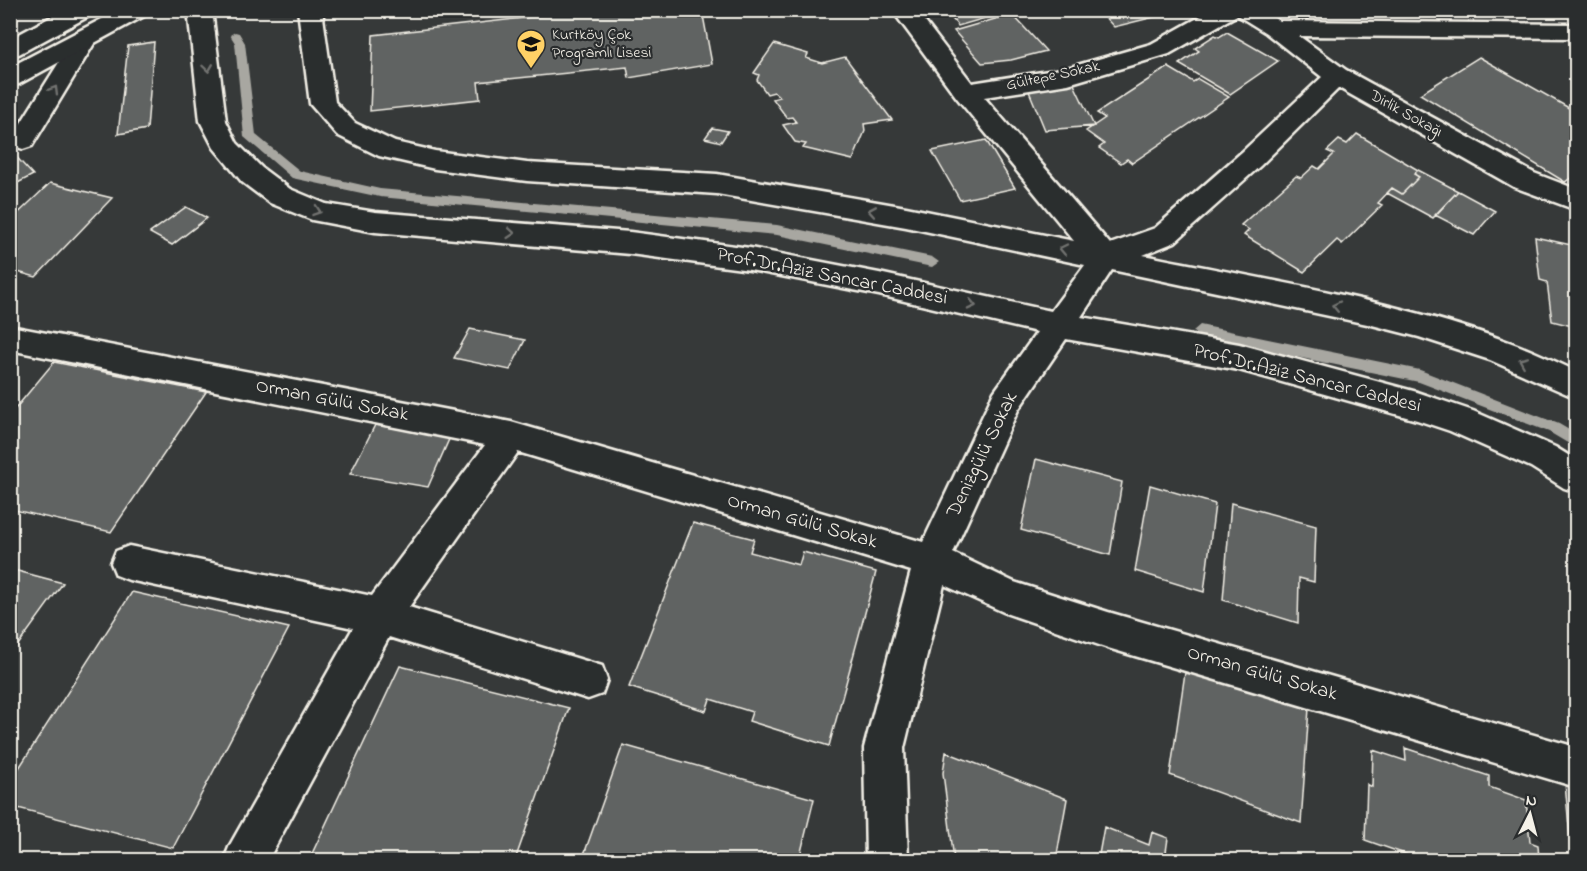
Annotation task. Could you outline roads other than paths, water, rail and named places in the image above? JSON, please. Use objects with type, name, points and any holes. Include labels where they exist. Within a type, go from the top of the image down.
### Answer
[{"type":"street","points":[[10,48],[83,10]]},
{"type":"street","points":[[10,78],[138,10]]},
{"type":"street","name":"Prof.Dr.Aziz Sancar Caddesi","points":[[200,10],[213,121],[227,148],[252,175],[280,196],[322,213],[375,222],[630,243],[750,259],[879,284],[1058,325],[1239,357],[1417,405],[1543,457],[1576,477]]},
{"type":"street","points":[[310,10],[323,105],[346,129],[388,150],[435,160],[527,172],[717,184],[906,217],[1372,313],[1419,325],[1500,351],[1576,385]]},
{"type":"street","points":[[903,10],[966,92],[1105,258]]},
{"type":"street","name":"Gültepe Sokak","points":[[966,92],[1068,76],[1160,50],[1230,10]]},
{"type":"street","name":"Dirlik Sokağı","points":[[1245,10],[1274,28],[1337,75],[1524,180],[1576,200]]},
{"type":"street","points":[[1274,28],[1576,31]]},
{"type":"street","points":[[23,140],[86,37]]},
{"type":"street","points":[[1105,258],[1165,236],[1251,159],[1337,75]]},
{"type":"street","name":"Denizgülü Sokak","points":[[887,861],[885,748],[932,561],[1005,402],[1105,258]]},
{"type":"street","name":"Orman Gülü Sokak","points":[[10,338],[511,436],[932,561],[1008,597],[1097,626],[1576,767]]},
{"type":"street","points":[[245,861],[380,615],[511,436]]},
{"type":"street","points":[[129,563],[380,615],[588,680]]},
{"type":"waterway","points":[[235,35],[240,43],[250,137],[296,175],[380,193],[777,230],[932,262]]},
{"type":"waterway","points":[[1200,331],[1420,376],[1554,428],[1576,442]]},
{"type":"place","name":"Kurtköy Çok Programlı Lisesi","points":[[531,70]]}]
